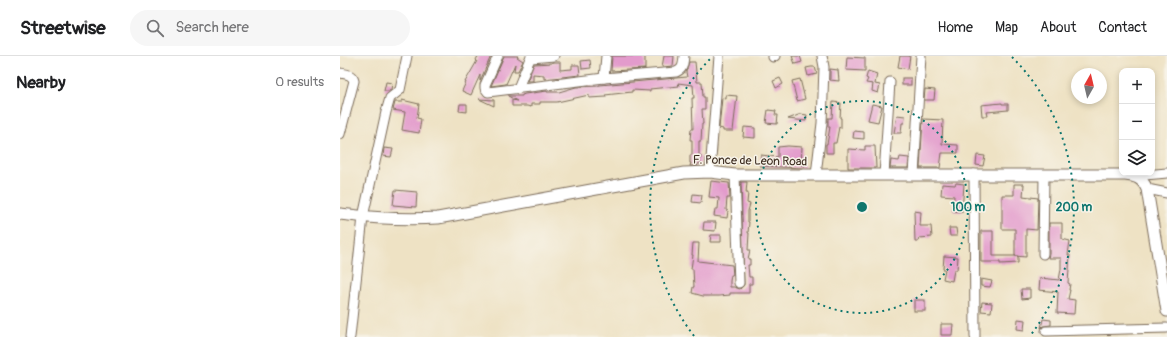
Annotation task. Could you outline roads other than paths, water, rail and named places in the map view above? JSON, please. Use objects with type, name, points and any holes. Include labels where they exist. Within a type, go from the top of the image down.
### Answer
[{"type":"street","points":[[350,337],[364,217],[386,112],[390,98],[400,90],[407,56]]},
{"type":"street","points":[[498,56],[485,85],[486,90],[492,91],[604,78],[676,72],[682,68],[684,56]]},
{"type":"street","points":[[518,88],[531,57],[554,56]]},
{"type":"street","points":[[604,78],[606,56]]},
{"type":"street","points":[[710,172],[719,56]]},
{"type":"street","points":[[816,175],[822,123],[824,66],[822,56]]},
{"type":"street","points":[[914,175],[921,56]]},
{"type":"street","points":[[340,73],[353,77],[354,81],[340,134]]},
{"type":"street","points":[[884,175],[890,82]]},
{"type":"street","name":"F. Ponce de Leon Road","points":[[340,214],[364,217],[438,218],[684,174],[710,172],[735,175],[974,174],[1137,177]]},
{"type":"street","points":[[1137,177],[1167,173]]},
{"type":"street","points":[[974,174],[975,337]]},
{"type":"street","points":[[735,175],[739,283]]},
{"type":"street","points":[[1043,254],[1044,175]]},
{"type":"street","points":[[1137,177],[1143,181],[1147,189],[1167,311]]},
{"type":"street","points":[[1147,189],[1167,193]]},
{"type":"street","points":[[1046,331],[1167,328]]}]
